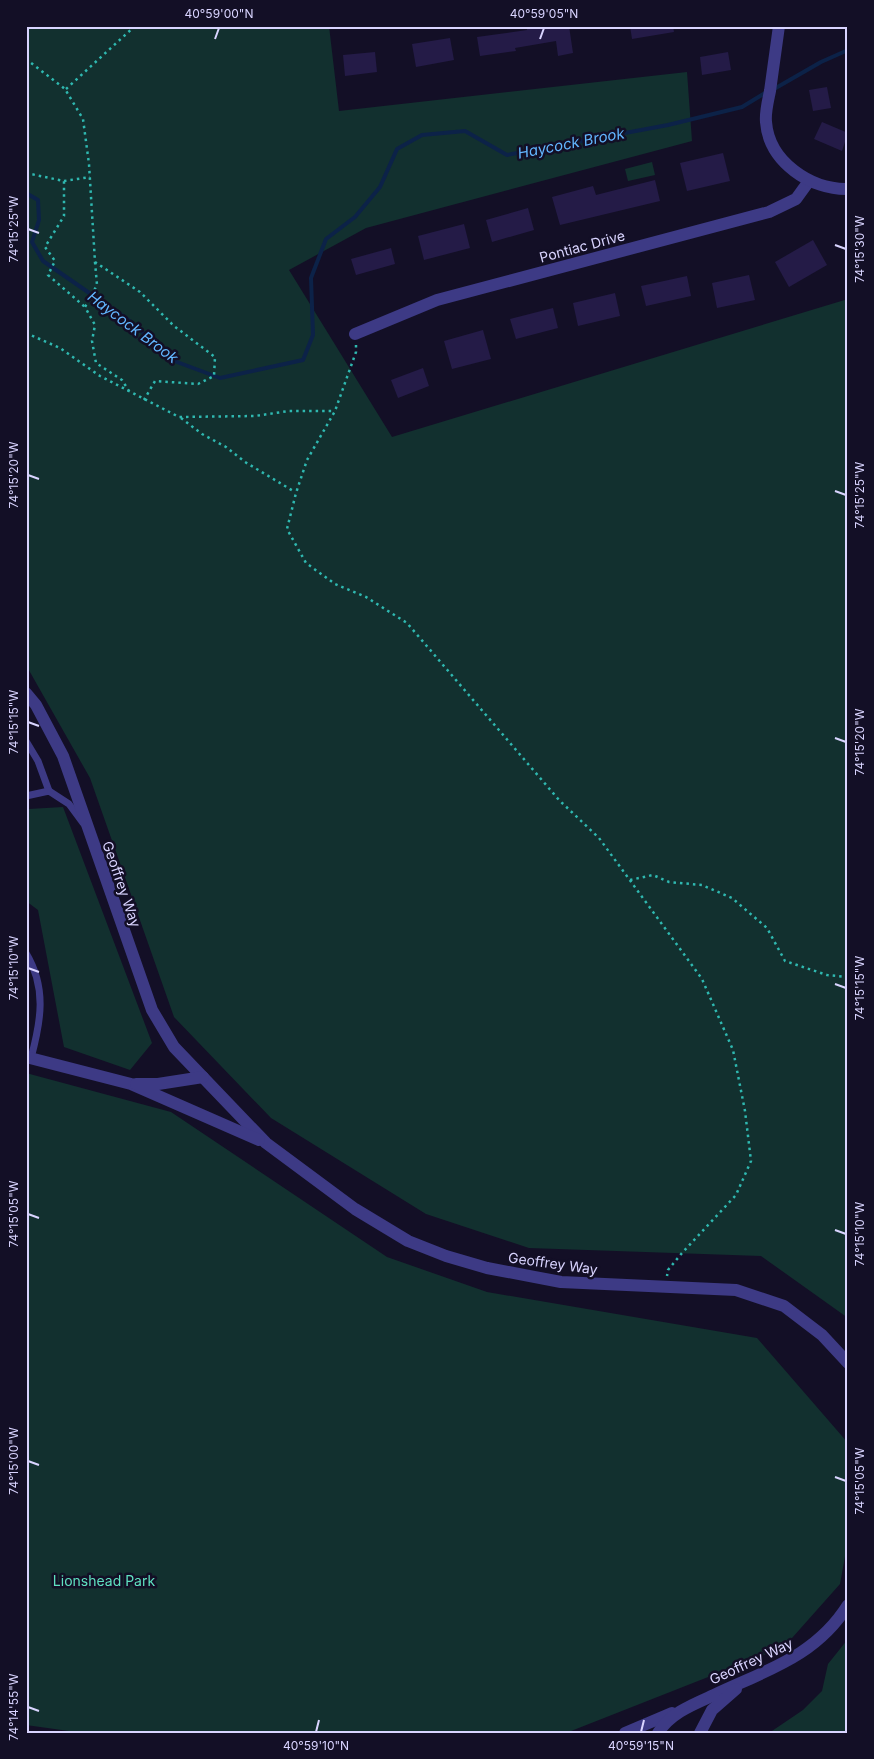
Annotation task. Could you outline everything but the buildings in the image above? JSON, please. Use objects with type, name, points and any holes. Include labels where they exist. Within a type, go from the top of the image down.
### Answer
[{"type":"street","points":[[779,26],[766,120],[773,144],[790,167],[809,181],[823,186],[848,189]]},
{"type":"street","name":"Pontiac Drive","points":[[355,334],[437,300],[784,207],[796,199],[809,181]]},
{"type":"street","name":"Geoffrey Way","points":[[26,693],[36,705],[63,756],[152,1010],[174,1046],[266,1143],[354,1210],[408,1241],[446,1256],[487,1268],[561,1282],[736,1290],[784,1306],[822,1335],[848,1363]]},
{"type":"street","name":"Geoffrey Way","points":[[29,1057],[131,1084],[266,1143]]},
{"type":"street","name":"Geoffrey Way","points":[[131,1084],[158,1084],[203,1077]]},
{"type":"street","name":"Geoffrey Way","points":[[658,1733],[662,1726],[686,1708],[807,1650],[836,1624],[848,1605]]},
{"type":"street","points":[[700,1733],[712,1710],[744,1681]]},
{"type":"street","points":[[625,1733],[686,1708]]},
{"type":"lane","points":[[26,741],[38,761],[49,791],[69,804],[87,829]]},
{"type":"lane","points":[[26,796],[49,791]]},
{"type":"lane","points":[[26,953],[38,978],[41,994],[40,1027],[29,1057]]},
{"type":"path","points":[[66,90],[135,26]]},
{"type":"path","points":[[26,59],[66,90],[83,119],[90,177],[97,285],[85,307]]},
{"type":"path","points":[[26,173],[64,181],[90,177]]},
{"type":"path","points":[[64,181],[64,216],[45,247],[55,261],[48,275],[85,307],[96,325],[92,341],[96,363],[122,380],[130,392]]},
{"type":"path","points":[[95,262],[140,292],[174,326],[215,357],[214,376],[198,384],[155,381],[144,400]]},
{"type":"path","points":[[26,332],[60,348],[100,376],[179,417],[202,434],[226,447],[245,462],[296,493]]},
{"type":"path","points":[[355,334],[356,352],[335,411],[307,460],[287,529],[306,563],[335,584],[366,597],[407,623],[559,800],[599,838],[702,980],[733,1050],[746,1111],[751,1161],[736,1195],[668,1270],[666,1286]]},
{"type":"path","points":[[179,417],[256,416],[289,411],[335,411]]},
{"type":"path","points":[[630,880],[653,875],[669,882],[702,885],[732,898],[767,928],[785,961],[827,975],[848,977]]},
{"type":"green space","points":[[26,26],[329,26],[339,111],[687,72],[692,141],[366,228],[289,270],[392,437],[848,299],[848,1318],[761,1256],[529,1248],[426,1214],[271,1118],[174,1017],[90,778],[26,665]]},
{"type":"green space","points":[[652,162],[655,175],[628,181],[625,169]]},
{"type":"green space","points":[[63,807],[152,1043],[130,1070],[64,1047],[38,910],[26,901],[26,813],[29,809]]},
{"type":"green space","name":"Lionshead Park","points":[[26,1073],[171,1112],[387,1257],[487,1292],[757,1338],[848,1443],[848,1540],[840,1584],[784,1647],[566,1733],[83,1733],[26,1725]]},
{"type":"green space","points":[[848,1639],[848,1733],[769,1733],[803,1710],[822,1691],[828,1664]]},
{"type":"waterway","name":"Haycock Brook","points":[[774,89],[821,62],[848,50]]},
{"type":"waterway","name":"Haycock Brook","points":[[26,193],[38,200],[39,220],[32,242],[43,261],[127,319],[177,362],[220,378],[303,360],[313,335],[311,278],[326,239],[355,217],[380,187],[397,149],[422,135],[465,131],[507,155],[668,125],[742,107],[765,93]]}]
